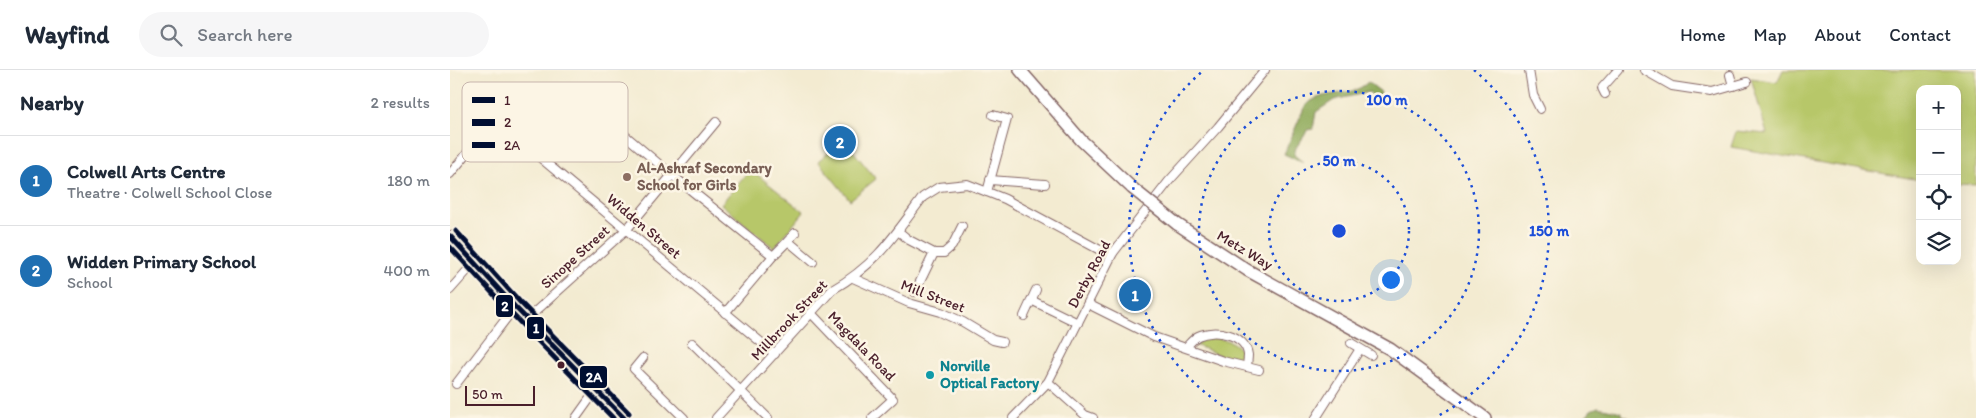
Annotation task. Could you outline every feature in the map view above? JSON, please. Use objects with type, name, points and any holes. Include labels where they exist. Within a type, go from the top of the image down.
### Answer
[{"type":"main road","name":"Metz Way","points":[[1020,70],[1081,140],[1132,188],[1177,224],[1247,270],[1390,349],[1485,418]]},
{"type":"main road","points":[[450,236],[514,307],[624,418]]},
{"type":"street","name":"Derby Road","points":[[1013,418],[1048,382],[1113,253],[1169,181],[1218,127],[1265,70]]},
{"type":"street","points":[[1529,70],[1533,95],[1540,109]]},
{"type":"street","points":[[1602,88],[1618,70]]},
{"type":"street","points":[[1644,70],[1672,86],[1712,92],[1747,82]]},
{"type":"street","points":[[1730,75],[1733,86]]},
{"type":"street","points":[[987,192],[1007,119],[993,115]]},
{"type":"street","name":"Sinope Street","points":[[526,319],[627,229],[716,122]]},
{"type":"street","points":[[628,138],[773,256]]},
{"type":"street","name":"Widden Street","points":[[450,174],[462,160]]},
{"type":"street","name":"Widden Street","points":[[547,162],[775,354]]},
{"type":"street","points":[[990,180],[1045,184]]},
{"type":"street","name":"Millbrook Street","points":[[716,418],[832,290],[853,278],[879,255],[923,197],[933,189],[966,184],[1004,199],[1098,248],[1113,253]]},
{"type":"street","points":[[898,231],[909,240],[934,253],[944,253],[952,246],[962,226]]},
{"type":"street","points":[[725,313],[795,232]]},
{"type":"street","points":[[788,241],[813,262]]},
{"type":"street","points":[[915,292],[934,253]]},
{"type":"street","points":[[450,290],[474,262]]},
{"type":"street","name":"Mill Street","points":[[853,278],[909,303],[956,318],[994,340],[1002,342]]},
{"type":"street","points":[[1024,316],[1036,290]]},
{"type":"street","points":[[1032,300],[1078,323]]},
{"type":"street","points":[[1088,304],[1154,337],[1223,361],[1259,370]]},
{"type":"street","points":[[456,384],[514,307]]},
{"type":"street","name":"Magdala Road","points":[[811,314],[893,399],[872,418]]},
{"type":"street","points":[[1186,347],[1197,336],[1213,333],[1228,334],[1241,342],[1248,354],[1246,367]]},
{"type":"street","points":[[692,343],[768,418]]},
{"type":"street","points":[[1351,343],[1371,355]]},
{"type":"street","points":[[1316,418],[1360,349]]},
{"type":"street","points":[[643,358],[634,369],[684,418]]},
{"type":"street","points":[[1048,382],[1085,415],[1093,418]]},
{"type":"street","points":[[576,418],[596,390]]},
{"type":"green space","points":[[1783,70],[1976,70],[1976,185],[1961,184],[1961,85],[1916,85],[1916,179],[1731,147],[1736,131],[1767,134],[1751,78],[1777,82]]},
{"type":"green space","points":[[1368,82],[1381,92],[1380,95],[1373,96],[1369,92],[1334,100],[1316,112],[1313,129],[1307,130],[1294,155],[1304,163],[1284,154],[1304,108],[1311,102],[1327,95],[1353,91]]},
{"type":"green space","points":[[844,140],[876,179],[850,200],[818,161]]},
{"type":"green space","points":[[750,169],[804,212],[774,248],[721,204]]},
{"type":"green space","points":[[1213,338],[1229,341],[1234,344],[1240,350],[1242,361],[1224,357],[1195,345],[1200,341]]},
{"type":"green space","points":[[1598,407],[1622,412],[1622,415],[1629,418],[1584,418],[1591,410]]},
{"type":"transit line","name":"2A","points":[[456,231],[520,302],[629,413]]},
{"type":"transit line","name":"1","points":[[450,236],[515,307],[624,418]]},
{"type":"transit line","name":"2","points":[[450,247],[613,418]]},
{"type":"place","name":"Widden Primary School","points":[[840,142]]},
{"type":"place","name":"Al-Ashraf Secondary School for Girls","points":[[627,177]]},
{"type":"place","name":"Colwell Arts Centre","points":[[1135,295]]},
{"type":"place","name":"Norville Optical Factory","points":[[930,375]]}]
